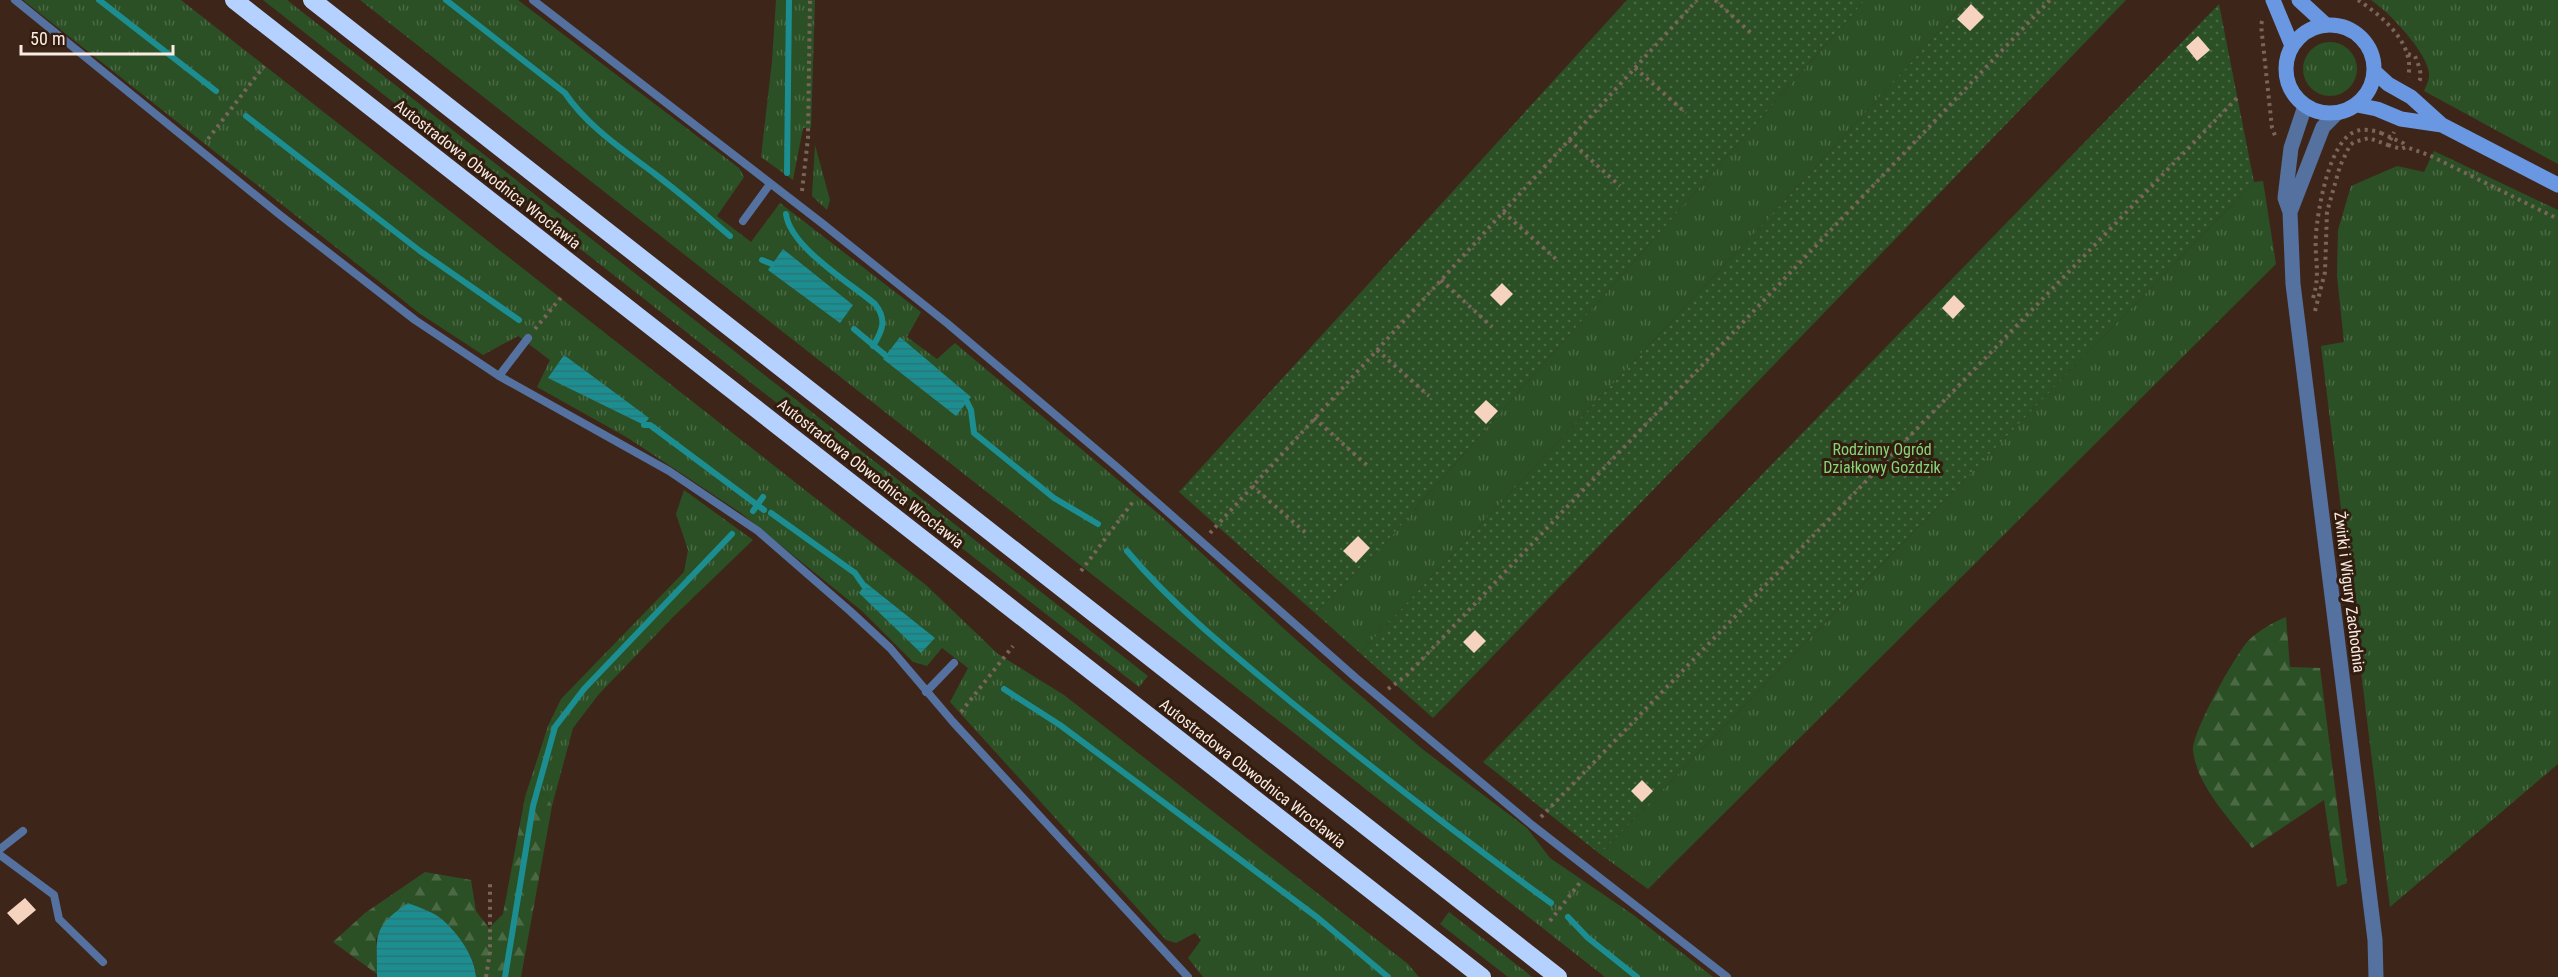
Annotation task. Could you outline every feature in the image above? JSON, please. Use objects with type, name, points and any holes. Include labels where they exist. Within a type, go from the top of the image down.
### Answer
[{"type":"highway","name":"Autostradowa Obwodnica Wrocławia","points":[[234,0],[1482,977]]},
{"type":"highway","name":"Autostradowa Obwodnica Wrocławia","points":[[312,0],[1558,977]]},
{"type":"street","points":[[2273,0],[2292,46]]},
{"type":"street","points":[[2299,0],[2325,24]]},
{"type":"street","points":[[2325,24],[2350,29],[2361,36],[2372,53],[2375,72],[2373,84],[2358,105],[2337,113],[2326,113],[2305,106],[2295,97],[2286,72],[2287,59],[2292,46],[2300,36],[2312,28],[2325,24]]},
{"type":"street","points":[[2375,72],[2388,84],[2412,97],[2442,125],[2558,185]]},
{"type":"street","points":[[2358,105],[2401,118],[2442,125]]},
{"type":"street","name":"Żwirki i Wigury Zachodnia","points":[[2305,106],[2291,148],[2285,198],[2290,212],[2291,258],[2375,940],[2376,977]]},
{"type":"street","points":[[2290,212],[2322,127],[2337,113]]},
{"type":"lane","points":[[15,0],[280,215],[415,320],[499,375],[669,471],[758,531],[890,648],[953,722],[1188,977]]},
{"type":"lane","points":[[533,0],[948,324],[1356,678],[1532,825],[1727,977]]},
{"type":"lane","points":[[743,221],[770,184]]},
{"type":"lane","points":[[499,375],[528,338]]},
{"type":"lane","points":[[926,692],[954,663]]},
{"type":"lane","points":[[0,849],[23,831]]},
{"type":"lane","points":[[0,855],[54,895],[59,919],[103,962]]},
{"type":"path","points":[[795,203],[803,188],[808,138],[810,0]]},
{"type":"path","points":[[1216,526],[1697,0]]},
{"type":"path","points":[[1715,0],[1752,34]]},
{"type":"path","points":[[1394,684],[1407,675],[2050,0]]},
{"type":"path","points":[[2358,0],[2383,19],[2408,54],[2410,69],[2405,84]]},
{"type":"path","points":[[2262,20],[2260,25],[2272,128],[2275,135]]},
{"type":"path","points":[[2408,54],[2415,56],[2420,71],[2421,79],[2415,91]]},
{"type":"path","points":[[200,149],[264,66]]},
{"type":"path","points":[[1635,68],[1686,112]]},
{"type":"path","points":[[1546,812],[2237,98]]},
{"type":"path","points":[[2388,145],[2398,123]]},
{"type":"path","points":[[2381,133],[2384,126]]},
{"type":"path","points":[[2317,265],[2316,234],[2323,188],[2342,141],[2354,132],[2366,130],[2392,137],[2406,147],[2429,155],[2558,219]]},
{"type":"path","points":[[2300,338],[2311,332],[2325,272],[2327,212],[2335,180],[2350,145],[2362,139],[2376,140],[2401,149],[2406,147]]},
{"type":"path","points":[[1569,140],[1620,186]]},
{"type":"path","points":[[1503,212],[1556,259]]},
{"type":"path","points":[[1441,280],[1492,327]]},
{"type":"path","points":[[528,338],[563,295]]},
{"type":"path","points":[[1377,350],[1429,396]]},
{"type":"path","points":[[1314,418],[1370,468]]},
{"type":"path","points":[[1252,486],[1306,533]]},
{"type":"path","points":[[1081,571],[1142,490]]},
{"type":"path","points":[[953,722],[1013,646]]},
{"type":"path","points":[[1550,921],[1589,870]]},
{"type":"path","points":[[486,977],[490,952],[490,881]]},
{"type":"green space","points":[[23,0],[181,0],[926,585],[998,654],[1064,695],[1408,964],[1419,977],[1203,977],[1188,958],[1201,940],[1195,933],[1176,943],[1166,940],[950,702],[968,668],[942,648],[927,666],[913,662],[862,611],[741,513],[628,438],[537,387],[550,360],[518,336],[483,355],[419,313]]},
{"type":"green space","points":[[263,0],[287,0],[1148,676],[1139,687]]},
{"type":"green space","points":[[360,0],[518,0],[739,168],[744,177],[717,216],[751,242],[780,203],[921,312],[907,337],[937,359],[955,343],[1161,516],[1293,637],[1421,748],[1527,828],[1550,858],[1632,914],[1713,977],[1605,977]]},
{"type":"green space","points":[[776,0],[815,0],[811,128],[803,128],[793,180],[761,157],[772,61]]},
{"type":"green space","points":[[1627,0],[1865,0],[1386,542],[1315,613],[1179,492]]},
{"type":"green space","points":[[1865,0],[1968,0],[1792,193],[1360,653],[1315,613],[1386,542]]},
{"type":"green space","points":[[1968,0],[2126,0],[1433,718],[1360,653],[1792,193]]},
{"type":"green space","points":[[2371,0],[2558,0],[2558,164],[2424,91],[2429,73],[2427,64],[2396,22]]},
{"type":"green space","name":"Rodzinny Ogród Działkowy Goździk","points":[[2219,4],[2254,182],[1600,854],[1483,762]]},
{"type":"green space","points":[[2325,42],[2335,42],[2345,46],[2353,54],[2357,69],[2353,84],[2345,92],[2335,96],[2325,96],[2315,92],[2307,84],[2303,74],[2303,64],[2307,54],[2315,46]]},
{"type":"green space","points":[[815,145],[830,200],[827,210],[812,196]]},
{"type":"green space","points":[[2434,151],[2558,210],[2558,764],[2390,907],[2321,346],[2344,342],[2337,276],[2338,230],[2351,186],[2397,166],[2424,172]]},
{"type":"green space","points":[[2263,181],[2276,264],[1648,889],[1600,854],[2254,182]]},
{"type":"green space","points":[[684,490],[753,540],[673,617],[599,694],[573,728],[552,806],[545,793],[525,797],[548,726],[561,699],[684,572],[688,550],[676,514]]},
{"type":"green space","points":[[2286,617],[2290,667],[2320,668],[2347,883],[2337,887],[2324,800],[2252,848],[2208,790],[2196,765],[2193,751],[2194,742],[2206,712],[2242,649],[2257,633]]},
{"type":"green space","points":[[545,793],[552,806],[521,977],[476,977],[468,952],[439,917],[376,938],[377,974],[333,942],[365,913],[425,872],[471,880],[476,911],[489,928],[503,914],[525,797]]},
{"type":"green space","points":[[1449,912],[1532,977],[1508,977],[1440,924]]},
{"type":"water","points":[[783,249],[853,305],[840,323],[768,270]]},
{"type":"water","points":[[900,337],[971,397],[956,416],[883,359]]},
{"type":"water","points":[[564,355],[649,418],[644,425],[548,378]]},
{"type":"water","points":[[866,583],[935,638],[921,653],[859,593]]},
{"type":"water","points":[[408,903],[435,915],[452,929],[468,952],[476,977],[377,977],[379,934],[388,919]]},
{"type":"building","points":[[1971,4],[1984,17],[1970,31],[1957,19]]},
{"type":"building","points":[[2198,36],[2210,50],[2197,61],[2186,47]]},
{"type":"building","points":[[1502,283],[1513,294],[1501,306],[1490,295]]},
{"type":"building","points":[[1954,295],[1965,306],[1953,319],[1942,308]]},
{"type":"building","points":[[1486,400],[1498,411],[1486,424],[1474,412]]},
{"type":"building","points":[[1358,536],[1370,548],[1356,563],[1343,551]]},
{"type":"building","points":[[1475,630],[1486,641],[1474,653],[1463,642]]},
{"type":"building","points":[[1642,780],[1653,791],[1642,802],[1631,791]]},
{"type":"building","points":[[25,898],[36,910],[18,925],[7,913]]},
{"type":"waterway","points":[[99,0],[216,91]]},
{"type":"waterway","points":[[446,0],[565,93],[606,137],[730,236]]},
{"type":"waterway","points":[[787,173],[789,0]]},
{"type":"waterway","points":[[246,116],[420,251],[519,320]]},
{"type":"waterway","points":[[786,214],[798,239],[809,251],[879,309],[882,325],[873,346]]},
{"type":"waterway","points":[[762,260],[772,264]]},
{"type":"waterway","points":[[854,329],[885,355]]},
{"type":"waterway","points":[[967,402],[971,410],[974,433],[1054,498],[1098,524]]},
{"type":"waterway","points":[[644,425],[650,425],[764,510]]},
{"type":"waterway","points":[[753,511],[763,497]]},
{"type":"waterway","points":[[771,513],[855,573],[864,586]]},
{"type":"waterway","points":[[505,977],[533,806],[555,727],[584,689],[732,534]]},
{"type":"waterway","points":[[1127,551],[1165,592],[1248,667],[1387,779],[1551,903]]},
{"type":"waterway","points":[[1004,689],[1060,725],[1318,918],[1388,977]]},
{"type":"waterway","points":[[1568,917],[1588,938],[1637,977]]}]
